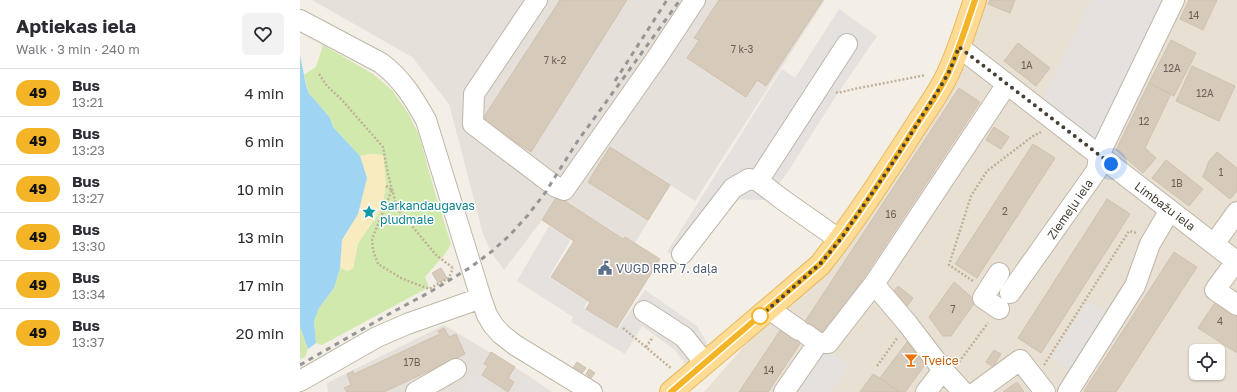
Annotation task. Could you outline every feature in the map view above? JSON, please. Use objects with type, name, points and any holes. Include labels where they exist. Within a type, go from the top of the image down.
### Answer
[{"type":"main road","points":[[671,392],[820,264],[840,240],[890,167],[950,70],[975,0]]},
{"type":"street","points":[[537,0],[474,94],[473,124],[556,187],[564,190],[656,59],[695,0]]},
{"type":"street","name":"Ziemeļu iela","points":[[1010,293],[1097,170],[1099,155],[1174,0]]},
{"type":"street","points":[[300,20],[381,63],[393,72],[401,81],[426,120],[481,298],[487,315],[493,325],[501,334],[515,345],[592,392]]},
{"type":"street","points":[[758,181],[846,44]]},
{"type":"street","name":"Limbažu iela","points":[[959,47],[1236,262]]},
{"type":"street","points":[[768,309],[808,336],[828,343],[874,284],[1007,84]]},
{"type":"street","points":[[682,254],[733,188],[749,179],[758,181],[840,240]]},
{"type":"street","points":[[1068,392],[1135,286],[1150,244],[1170,210]]},
{"type":"street","points":[[1214,244],[1237,212]]},
{"type":"street","points":[[1236,262],[1215,290],[1237,305]]},
{"type":"street","points":[[999,273],[983,298],[999,309]]},
{"type":"street","points":[[874,284],[907,323],[943,370],[963,392]]},
{"type":"street","points":[[300,381],[377,337],[407,324],[481,298]]},
{"type":"street","points":[[644,311],[684,337],[704,364]]},
{"type":"street","points":[[784,392],[808,336]]},
{"type":"street","points":[[976,392],[1020,360],[1039,384]]},
{"type":"street","points":[[416,392],[456,369]]},
{"type":"street","points":[[926,392],[943,370]]},
{"type":"path","points":[[822,82],[838,93],[950,70]]},
{"type":"path","points":[[319,74],[327,86],[341,99],[383,147],[397,208],[436,255],[454,268],[449,278],[429,289],[401,278],[378,264],[373,250],[372,239],[392,190]]},
{"type":"path","points":[[987,291],[976,286],[973,281],[949,265],[971,196],[987,172],[1033,136],[1046,130]]},
{"type":"path","points":[[386,186],[392,190]]},
{"type":"path","points":[[1039,384],[1046,363],[1129,231],[1155,237]]},
{"type":"path","points":[[943,370],[957,365],[999,309]]},
{"type":"path","points":[[877,366],[907,323]]},
{"type":"path","points":[[623,328],[674,370]]},
{"type":"shaded area","points":[[312,0],[825,0],[695,201],[670,185],[635,243],[625,237],[623,239],[557,196],[542,220],[504,270],[491,252],[483,234],[449,104],[412,57]]},
{"type":"shaded area","points":[[985,0],[1237,0],[1237,392],[704,392],[870,203]]},
{"type":"shaded area","points":[[1091,0],[1172,0],[1096,151],[1037,110]]},
{"type":"shaded area","points":[[839,9],[877,36],[838,93],[785,176],[765,200],[730,199],[686,265],[667,252],[782,69],[795,78]]},
{"type":"shaded area","points":[[549,226],[571,239],[549,277],[588,301],[584,308],[618,329],[645,290],[697,326],[714,355],[692,374],[675,350],[642,326],[625,354],[571,322],[573,317],[517,281]]},
{"type":"shaded area","points":[[1088,301],[1112,316],[1075,373],[1051,357]]},
{"type":"shaded area","points":[[444,325],[526,374],[516,392],[499,392],[472,376],[461,392],[328,392],[327,383]]},
{"type":"shaded area","points":[[823,346],[850,365],[831,392],[790,392]]},
{"type":"shaded area","points":[[526,374],[552,392],[516,392]]},
{"type":"shaded area","points":[[472,376],[499,392],[461,392]]},
{"type":"green space","points":[[323,45],[373,74],[392,90],[408,113],[419,135],[451,244],[445,254],[425,277],[429,287],[322,345],[316,343],[314,321],[319,308],[334,288],[340,268],[348,271],[353,268],[358,243],[381,210],[386,186],[383,155],[370,154],[360,156],[333,127],[330,118],[309,94],[304,75],[316,67]]},
{"type":"green space","points":[[300,326],[308,349],[305,357],[300,359]]},
{"type":"sand","name":"Sarkandaugavas pludmale","points":[[370,154],[383,155],[386,186],[381,210],[358,243],[353,268],[348,271],[340,268],[342,240],[348,232],[367,178],[360,156]]},
{"type":"water","points":[[300,55],[309,94],[330,118],[333,127],[360,156],[367,178],[358,214],[342,240],[340,268],[334,288],[319,308],[314,321],[316,343],[308,349],[300,326]]},
{"type":"building","points":[[560,0],[627,0],[531,152],[482,120]]},
{"type":"building","points":[[719,0],[823,0],[766,86],[757,80],[746,97],[687,58],[699,40],[694,38]]},
{"type":"building","points":[[990,0],[1015,0],[1010,13],[988,4]]},
{"type":"building","points":[[1189,0],[1217,0],[1203,30],[1180,19]]},
{"type":"building","points":[[1171,40],[1196,53],[1174,96],[1149,83]]},
{"type":"building","points":[[1018,43],[1050,68],[1036,86],[1004,61]]},
{"type":"building","points":[[1192,66],[1235,86],[1219,121],[1176,101]]},
{"type":"building","points":[[1149,83],[1171,94],[1145,148],[1156,158],[1143,173],[1116,150]]},
{"type":"building","points":[[959,88],[980,102],[823,339],[802,326]]},
{"type":"building","points":[[994,127],[1009,137],[1001,149],[986,140]]},
{"type":"building","points":[[1033,144],[1055,158],[977,278],[955,264]]},
{"type":"building","points":[[610,147],[670,185],[648,220],[588,182]]},
{"type":"building","points":[[1217,152],[1237,168],[1237,191],[1230,199],[1203,177],[1209,161]]},
{"type":"building","points":[[1166,160],[1203,189],[1189,206],[1152,178]]},
{"type":"building","name":"VUGD RRP 7. daļa","points":[[557,196],[623,239],[625,237],[660,259],[617,328],[586,309],[590,302],[551,277],[574,241],[542,220]]},
{"type":"building","points":[[1107,199],[1130,214],[1041,353],[1018,338]]},
{"type":"building","points":[[1174,252],[1197,267],[1116,392],[1084,391]]},
{"type":"building","points":[[441,268],[447,278],[438,283],[432,273]]},
{"type":"building","points":[[954,282],[976,301],[951,336],[943,336],[929,317]]},
{"type":"building","points":[[898,286],[913,298],[906,308],[890,296]]},
{"type":"building","points":[[1216,301],[1237,315],[1237,353],[1225,344],[1198,328]]},
{"type":"building","points":[[783,326],[803,339],[768,392],[739,392]]},
{"type":"building","points":[[444,328],[449,337],[456,334],[465,354],[384,392],[347,392],[344,388],[351,385],[347,374],[353,371],[354,374],[440,334],[438,331]]},
{"type":"building","points":[[907,342],[925,365],[905,392],[899,392],[880,378]]},
{"type":"building","points":[[994,350],[1001,354],[993,367],[986,362]]},
{"type":"building","points":[[491,352],[515,367],[508,378],[514,382],[508,392],[482,375],[488,366],[484,364]]},
{"type":"building","points":[[577,362],[586,368],[582,373],[573,368]]},
{"type":"building","points":[[589,369],[595,373],[591,378],[586,374]]},
{"type":"building","points":[[873,374],[880,378],[899,392],[860,392]]},
{"type":"building","points":[[1017,382],[1024,392],[1003,392]]},
{"type":"railway","points":[[615,81],[667,0]]},
{"type":"railway","points":[[300,365],[430,292],[471,267],[510,235],[545,193],[577,142],[680,0]]},
{"type":"bus line","name":"49","points":[[671,392],[820,264],[840,240],[890,167],[950,70],[975,0]]},
{"type":"place","name":"Sarkandaugavas pludmale","points":[[369,212]]},
{"type":"place","name":"VUGD RRP 7. daļa","points":[[605,268]]},
{"type":"place","name":"Tveice","points":[[911,360]]},
{"type":"route","points":[[760,316],[758,318],[820,264],[840,240],[890,167],[941,86],[950,70],[959,47],[1111,164]]}]
